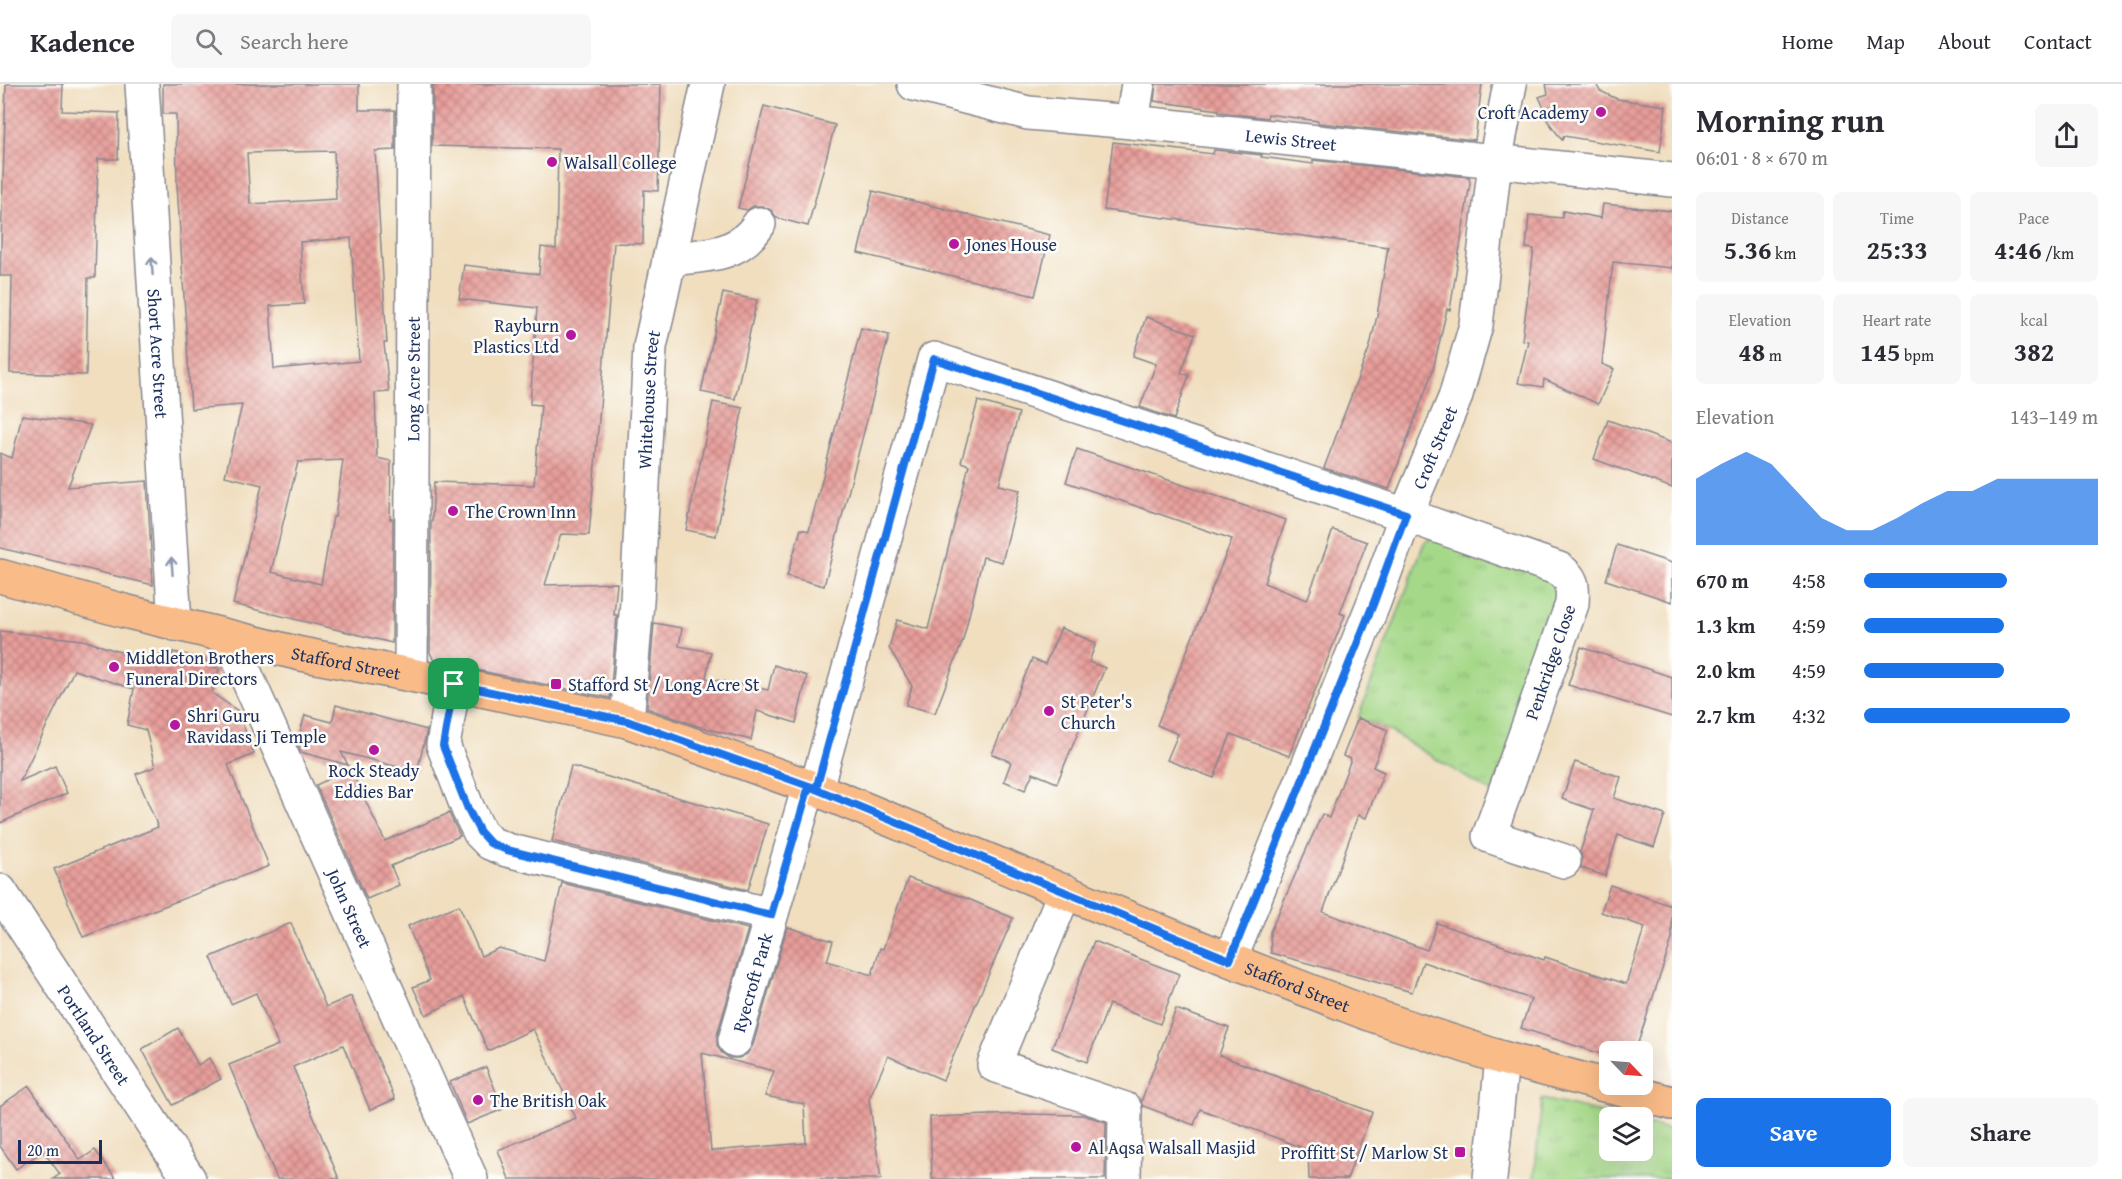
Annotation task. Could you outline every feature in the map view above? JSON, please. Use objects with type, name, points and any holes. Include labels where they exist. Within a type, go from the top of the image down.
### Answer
[{"type":"main road","name":"Stafford Street","points":[[0,576],[176,624],[301,654],[627,721],[813,787],[1230,960],[1369,1014],[1502,1058],[1672,1103]]},
{"type":"street","name":"Short Acre Street","points":[[142,84],[176,624]]},
{"type":"street","name":"Long Acre Street","points":[[411,675],[414,84]]},
{"type":"street","name":"Whitehouse Street","points":[[627,721],[637,602],[650,347],[708,84]]},
{"type":"street","name":"Lewis Street","points":[[914,84],[1028,113],[1132,122],[1672,180]]},
{"type":"street","points":[[1132,122],[1138,84]]},
{"type":"street","name":"Croft Street","points":[[1230,960],[1374,602],[1406,514],[1455,398],[1476,325],[1495,162],[1510,84]]},
{"type":"street","points":[[669,259],[707,255],[734,248],[750,237],[759,224]]},
{"type":"street","name":"Ryecroft Park","points":[[735,1040],[771,915],[813,787],[934,359],[1406,514]]},
{"type":"street","name":"Penkridge Close","points":[[1406,514],[1559,568],[1568,574],[1573,586],[1572,604],[1488,836],[1564,861]]},
{"type":"street","name":"John Street","points":[[229,637],[471,1179]]},
{"type":"street","points":[[454,684],[443,746],[468,809],[480,832],[490,843],[507,850],[771,915]]},
{"type":"street","name":"Portland Street","points":[[0,891],[189,1179]]},
{"type":"street","points":[[1065,891],[994,1065],[1125,1109],[1124,1179]]},
{"type":"street","points":[[1490,1179],[1502,1058]]},
{"type":"green space","points":[[1433,536],[1553,579],[1567,596],[1492,793],[1388,730],[1358,718],[1424,543]]},
{"type":"green space","points":[[1542,1099],[1599,1112],[1599,1161],[1653,1161],[1653,1125],[1672,1130],[1672,1179],[1534,1179]]},
{"type":"building","points":[[6,84],[63,84],[62,111],[119,113],[118,159],[98,159],[95,278],[88,278],[86,375],[10,373],[12,276],[0,276]]},
{"type":"building","points":[[163,84],[359,84],[359,110],[395,110],[395,150],[375,151],[387,343],[384,343],[389,392],[375,393],[377,458],[391,461],[392,643],[233,604],[262,485],[225,476],[242,405],[191,409],[177,184],[176,114],[163,114]],"holes":[[[334,151],[336,199],[250,204],[247,153]],[[351,238],[359,361],[274,369],[270,306],[304,304],[300,242]],[[343,460],[335,517],[333,517],[321,584],[271,572],[298,462]]]},
{"type":"building","points":[[433,84],[661,84],[658,191],[644,190],[643,244],[614,243],[589,535],[561,534],[545,585],[617,583],[614,615],[617,615],[610,698],[434,661],[430,652],[431,521],[434,482],[534,485],[541,405],[530,404],[537,308],[459,299],[464,265],[539,274],[541,247],[556,249],[558,149],[432,146]]},
{"type":"building","points":[[1156,84],[1482,84],[1475,140],[1318,123],[1318,121],[1268,114],[1267,118],[1154,101]]},
{"type":"building","name":"Croft Academy","points":[[1546,84],[1596,84],[1600,91],[1617,99],[1666,106],[1660,152],[1564,136],[1562,140],[1541,112],[1545,110],[1539,97],[1548,94]]},
{"type":"building","points":[[764,106],[835,125],[808,226],[777,218],[771,210],[762,206],[753,206],[747,210],[738,208]]},
{"type":"building","points":[[1113,142],[1213,154],[1214,150],[1262,155],[1261,157],[1313,164],[1313,160],[1469,177],[1470,183],[1450,310],[1447,309],[1433,370],[1389,489],[1324,468],[1370,346],[1388,247],[1104,210]]},
{"type":"building","name":"Jones House","points":[[873,191],[1050,235],[1035,296],[858,253]]},
{"type":"building","points":[[1603,204],[1672,211],[1672,268],[1613,262],[1602,364],[1614,369],[1598,404],[1544,379],[1543,387],[1518,383],[1528,341],[1522,340],[1534,249],[1526,248],[1529,215],[1562,218],[1563,211],[1601,218]]},
{"type":"building","points":[[723,293],[757,300],[735,399],[701,392]]},
{"type":"building","points":[[1146,317],[1195,334],[1181,373],[1189,375],[1174,419],[1140,407],[1156,364],[1133,356]]},
{"type":"building","points":[[861,328],[889,335],[824,586],[787,576],[801,529],[809,531]]},
{"type":"building","points":[[978,401],[1019,413],[999,485],[1020,490],[1002,562],[983,557],[963,640],[935,713],[906,705],[912,686],[889,648],[897,620],[928,629],[969,465],[961,462]]},
{"type":"building","points":[[713,402],[743,408],[716,536],[686,530]]},
{"type":"building","points":[[22,415],[91,425],[68,487],[147,481],[153,585],[0,548],[0,453],[12,458]]},
{"type":"building","points":[[1608,420],[1672,443],[1672,488],[1594,459]]},
{"type":"building","points":[[1077,449],[1286,520],[1264,583],[1307,600],[1333,530],[1367,542],[1340,613],[1345,615],[1289,756],[1231,734],[1214,778],[1167,760],[1178,734],[1157,725],[1232,539],[1066,482]]},
{"type":"building","points":[[1617,545],[1672,563],[1672,602],[1606,580]]},
{"type":"building","points":[[654,623],[682,628],[679,646],[711,652],[706,678],[768,690],[774,665],[807,676],[796,723],[757,711],[751,740],[697,726],[647,708]]},
{"type":"building","name":"St Peter's Church","points":[[1061,628],[1096,643],[1089,662],[1105,668],[1057,783],[1033,773],[1025,790],[1004,781],[1011,762],[992,754],[1032,659],[1045,664]]},
{"type":"building","points":[[0,631],[83,640],[157,664],[159,655],[172,659],[173,652],[207,660],[206,665],[219,669],[212,693],[238,711],[254,754],[228,765],[269,866],[83,937],[54,869],[158,827],[136,774],[155,767],[146,730],[127,725],[134,689],[74,670],[20,781],[55,766],[67,793],[0,823]]},
{"type":"building","points":[[1581,647],[1672,677],[1672,717],[1568,685]]},
{"type":"building","points":[[336,705],[427,730],[417,772],[341,752],[348,765],[301,752],[297,743],[305,715],[332,722]]},
{"type":"building","points":[[1358,718],[1388,730],[1373,767],[1384,772],[1366,818],[1358,815],[1323,912],[1427,950],[1437,923],[1544,960],[1545,957],[1626,984],[1645,927],[1601,912],[1610,885],[1672,906],[1672,939],[1639,1041],[1599,1041],[1599,1053],[1521,1028],[1531,999],[1423,962],[1412,992],[1271,953],[1270,932],[1322,814],[1329,818],[1351,759],[1343,756]]},
{"type":"building","points":[[1575,762],[1621,777],[1614,798],[1665,815],[1654,847],[1618,835],[1605,876],[1581,868],[1580,852],[1594,810],[1562,799]]},
{"type":"building","points":[[571,766],[768,824],[748,890],[552,841]]},
{"type":"building","points":[[350,769],[385,841],[449,813],[460,836],[391,866],[399,885],[367,899],[316,785]]},
{"type":"building","points":[[908,878],[966,898],[1013,918],[943,1080],[888,1056],[869,1099],[881,1179],[509,1179],[498,1150],[576,1118],[533,1029],[488,1051],[464,996],[426,1015],[413,987],[430,980],[408,926],[459,905],[481,956],[499,948],[544,961],[562,883],[748,929],[717,1035],[717,1045],[721,1052],[729,1058],[739,1058],[747,1054],[753,1045],[787,927],[833,941],[827,961],[872,975],[880,948],[883,949]],"holes":[[[702,1053],[774,1071],[765,1096],[804,1104],[806,1143],[711,1151]]]},
{"type":"building","points":[[291,923],[326,1007],[351,996],[395,1099],[370,1110],[343,1045],[293,1067],[339,1179],[277,1179],[229,1065],[278,1045],[256,993],[231,1004],[211,957]]},
{"type":"building","points":[[1094,941],[1179,974],[1160,1024],[1109,1004],[1087,1062],[1052,1048]]},
{"type":"building","points":[[1176,1009],[1229,1028],[1219,1055],[1372,1112],[1347,1179],[1309,1179],[1308,1150],[1200,1109],[1194,1125],[1143,1106],[1141,1102]]},
{"type":"building","points":[[178,1028],[198,1065],[209,1058],[221,1079],[173,1105],[142,1049]]},
{"type":"building","name":"The British Oak","points":[[486,1067],[503,1109],[467,1124],[450,1082]]},
{"type":"building","points":[[29,1086],[80,1160],[95,1150],[116,1179],[53,1179],[60,1174],[43,1151],[16,1169],[0,1146],[0,1106]]},
{"type":"building","points":[[1083,1115],[1106,1122],[1105,1179],[932,1179],[930,1117]]},
{"type":"place","name":"Croft Academy","points":[[1601,112]]},
{"type":"place","name":"Walsall College","points":[[552,162]]},
{"type":"place","name":"Jones House","points":[[954,244]]},
{"type":"place","name":"Rayburn Plastics Ltd","points":[[571,335]]},
{"type":"place","name":"The Crown Inn","points":[[453,511]]},
{"type":"place","name":"Middleton Brothers Funeral Directors","points":[[114,667]]},
{"type":"place","name":"Stafford St / Long Acre St","points":[[556,684]]},
{"type":"place","name":"St Peter's Church","points":[[1049,711]]},
{"type":"place","name":"Shri Guru Ravidass Ji Temple","points":[[175,725]]},
{"type":"place","name":"Rock Steady Eddies Bar","points":[[374,750]]},
{"type":"place","name":"The British Oak","points":[[478,1100]]},
{"type":"place","name":"Al Aqsa Walsall Masjid","points":[[1076,1147]]},
{"type":"place","name":"Proffitt St / Marlow St","points":[[1460,1152]]},
{"type":"route","points":[[454,684],[443,746],[468,809],[480,832],[490,843],[507,850],[771,915],[809,786],[816,789],[934,359],[1406,514],[1374,602],[1230,960],[1065,891],[816,789],[809,786],[688,742],[627,721],[454,684]]}]
